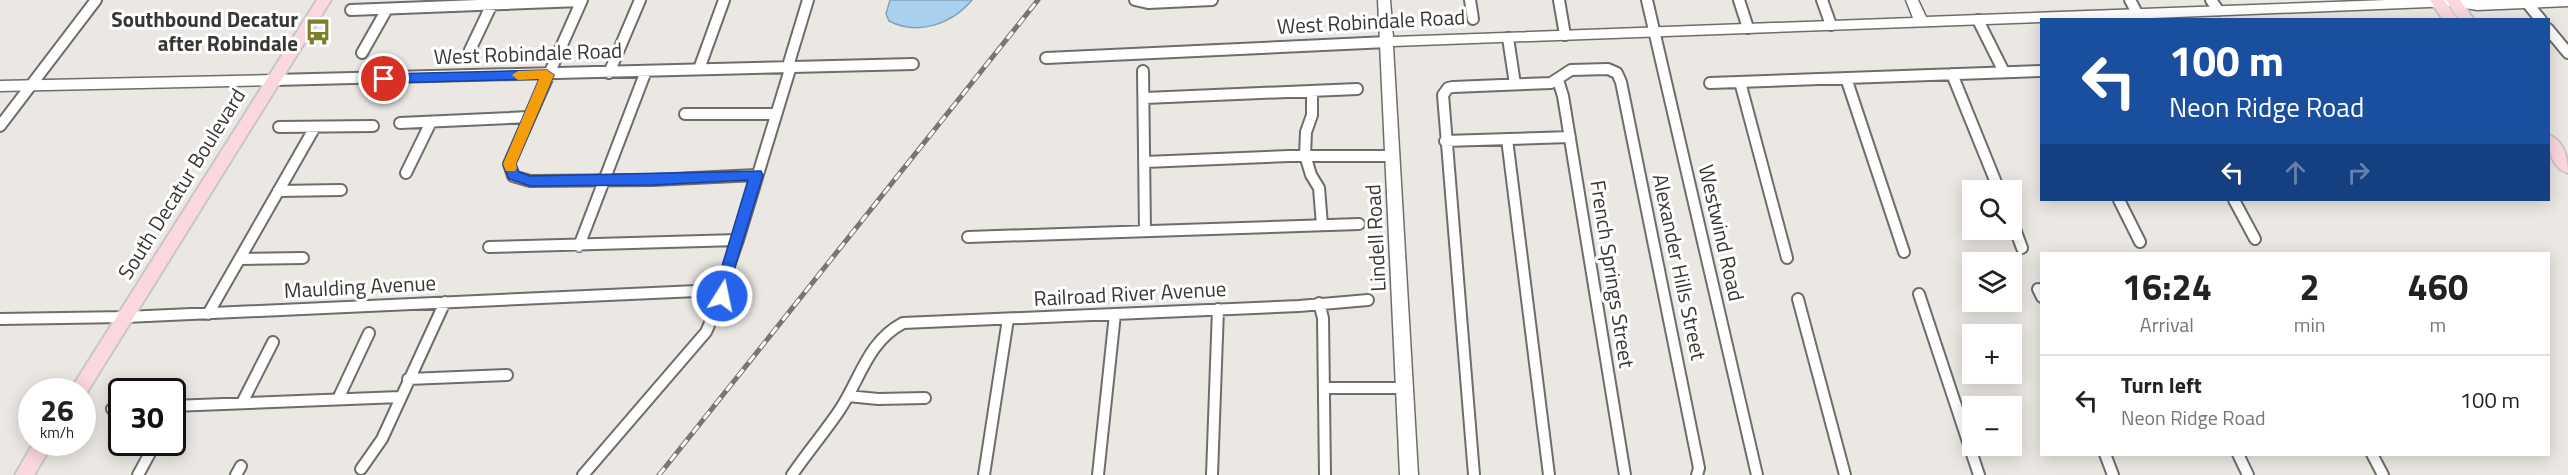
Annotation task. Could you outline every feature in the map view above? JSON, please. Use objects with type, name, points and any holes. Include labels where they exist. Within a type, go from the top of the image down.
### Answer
[{"type":"main road","name":"South Decatur Boulevard","points":[[87,378],[324,0]]},
{"type":"main road","points":[[2448,1],[2451,18]]},
{"type":"main road","points":[[2448,1],[2465,18]]},
{"type":"main road","points":[[2550,142],[2568,167]]},
{"type":"main road","points":[[24,475],[36,456]]},
{"type":"street","points":[[0,126],[96,0]]},
{"type":"street","points":[[609,73],[640,0]]},
{"type":"street","points":[[699,69],[723,0]]},
{"type":"street","points":[[584,475],[706,332],[738,240],[808,0]]},
{"type":"street","points":[[1135,0],[1148,3],[1212,0]]},
{"type":"street","name":"Lindell Road","points":[[1384,0],[1409,475]]},
{"type":"street","points":[[1470,0],[1473,19]]},
{"type":"street","points":[[1559,0],[1565,35]]},
{"type":"street","name":"Westwind Road","points":[[1647,0],[1757,475]]},
{"type":"street","points":[[1739,0],[1748,28]]},
{"type":"street","points":[[1822,0],[1831,25]]},
{"type":"street","points":[[1912,0],[1921,22]]},
{"type":"street","points":[[2130,0],[2137,14]]},
{"type":"street","points":[[351,10],[582,1],[509,164],[513,176],[530,181],[756,175]]},
{"type":"street","name":"West Robindale Road","points":[[1046,58],[1387,42],[2137,14],[2215,5],[2448,1],[2477,6],[2568,2]]},
{"type":"street","points":[[470,50],[492,4]]},
{"type":"street","points":[[2528,4],[2539,18]]},
{"type":"street","points":[[362,53],[387,9]]},
{"type":"street","points":[[1978,20],[2004,72]]},
{"type":"street","points":[[2550,31],[2568,53]]},
{"type":"street","points":[[1508,38],[1515,84]]},
{"type":"street","name":"West Robindale Road","points":[[0,86],[547,75],[913,64]]},
{"type":"street","name":"Alexander Hills Street","points":[[1558,80],[1570,70],[1614,70],[1621,82],[1700,468],[1697,475]]},
{"type":"street","points":[[579,246],[646,71]]},
{"type":"street","points":[[1143,71],[1145,231]]},
{"type":"street","points":[[1710,83],[2040,71]]},
{"type":"street","points":[[1952,74],[1995,180]]},
{"type":"street","points":[[1846,78],[1904,252]]},
{"type":"street","points":[[1474,475],[1442,104],[1444,91],[1453,87],[1551,83],[1558,80]]},
{"type":"street","name":"French Springs Street","points":[[1558,80],[1570,137],[1625,475]]},
{"type":"street","points":[[1740,82],[1787,258]]},
{"type":"street","points":[[1145,98],[1357,89]]},
{"type":"street","points":[[1312,91],[1312,115],[1306,132],[1305,155],[1311,175],[1319,188],[1322,225]]},
{"type":"street","points":[[685,114],[776,114]]},
{"type":"street","points":[[400,123],[530,117]]},
{"type":"street","points":[[406,173],[431,122]]},
{"type":"street","points":[[279,128],[374,126]]},
{"type":"street","points":[[208,314],[315,127]]},
{"type":"street","points":[[1445,141],[1570,137]]},
{"type":"street","points":[[1507,139],[1549,475]]},
{"type":"street","points":[[1145,162],[1305,155],[1394,156]]},
{"type":"street","points":[[278,191],[341,190]]},
{"type":"street","points":[[2119,201],[2140,243]]},
{"type":"street","points":[[2235,201],[2255,239]]},
{"type":"street","points":[[968,237],[1359,225]]},
{"type":"street","points":[[489,247],[738,240]]},
{"type":"street","points":[[2019,240],[2022,248]]},
{"type":"street","points":[[240,259],[303,258]]},
{"type":"street","name":"Maulding Avenue","points":[[0,319],[208,314],[697,291],[718,296]]},
{"type":"street","points":[[1919,294],[1979,475]]},
{"type":"street","points":[[1798,298],[1845,475]]},
{"type":"street","name":"Railroad River Avenue","points":[[848,396],[864,364],[881,339],[895,326],[903,323],[1368,300]]},
{"type":"street","points":[[361,469],[382,439],[445,303]]},
{"type":"street","points":[[1319,303],[1323,318],[1325,475]]},
{"type":"street","points":[[1212,475],[1218,309]]},
{"type":"street","points":[[1098,475],[1114,314]]},
{"type":"street","points":[[984,475],[1008,318]]},
{"type":"street","points":[[338,399],[369,333]]},
{"type":"street","points":[[242,403],[273,342]]},
{"type":"street","points":[[408,379],[507,375]]},
{"type":"street","points":[[1324,388],[1404,388]]},
{"type":"street","points":[[792,475],[848,396],[878,399],[925,398]]},
{"type":"street","points":[[186,407],[400,397]]},
{"type":"street","points":[[138,475],[148,456]]},
{"type":"street","points":[[2106,456],[2113,475]]},
{"type":"street","points":[[2239,456],[2248,475]]},
{"type":"street","points":[[2373,456],[2384,475]]},
{"type":"water","points":[[890,0],[972,0],[955,16],[945,21],[923,27],[911,27],[889,21],[886,14]]},
{"type":"railway","points":[[659,475],[1038,0]]},
{"type":"slow traffic","points":[[511,168],[509,164],[547,75],[518,75]]},
{"type":"place","name":"Southbound Decatur after Robindale","points":[[318,32]]},
{"type":"route","points":[[384,79],[547,75],[509,164],[513,176],[530,181],[652,180],[756,175],[738,240],[725,277],[714,295],[722,296]]}]
